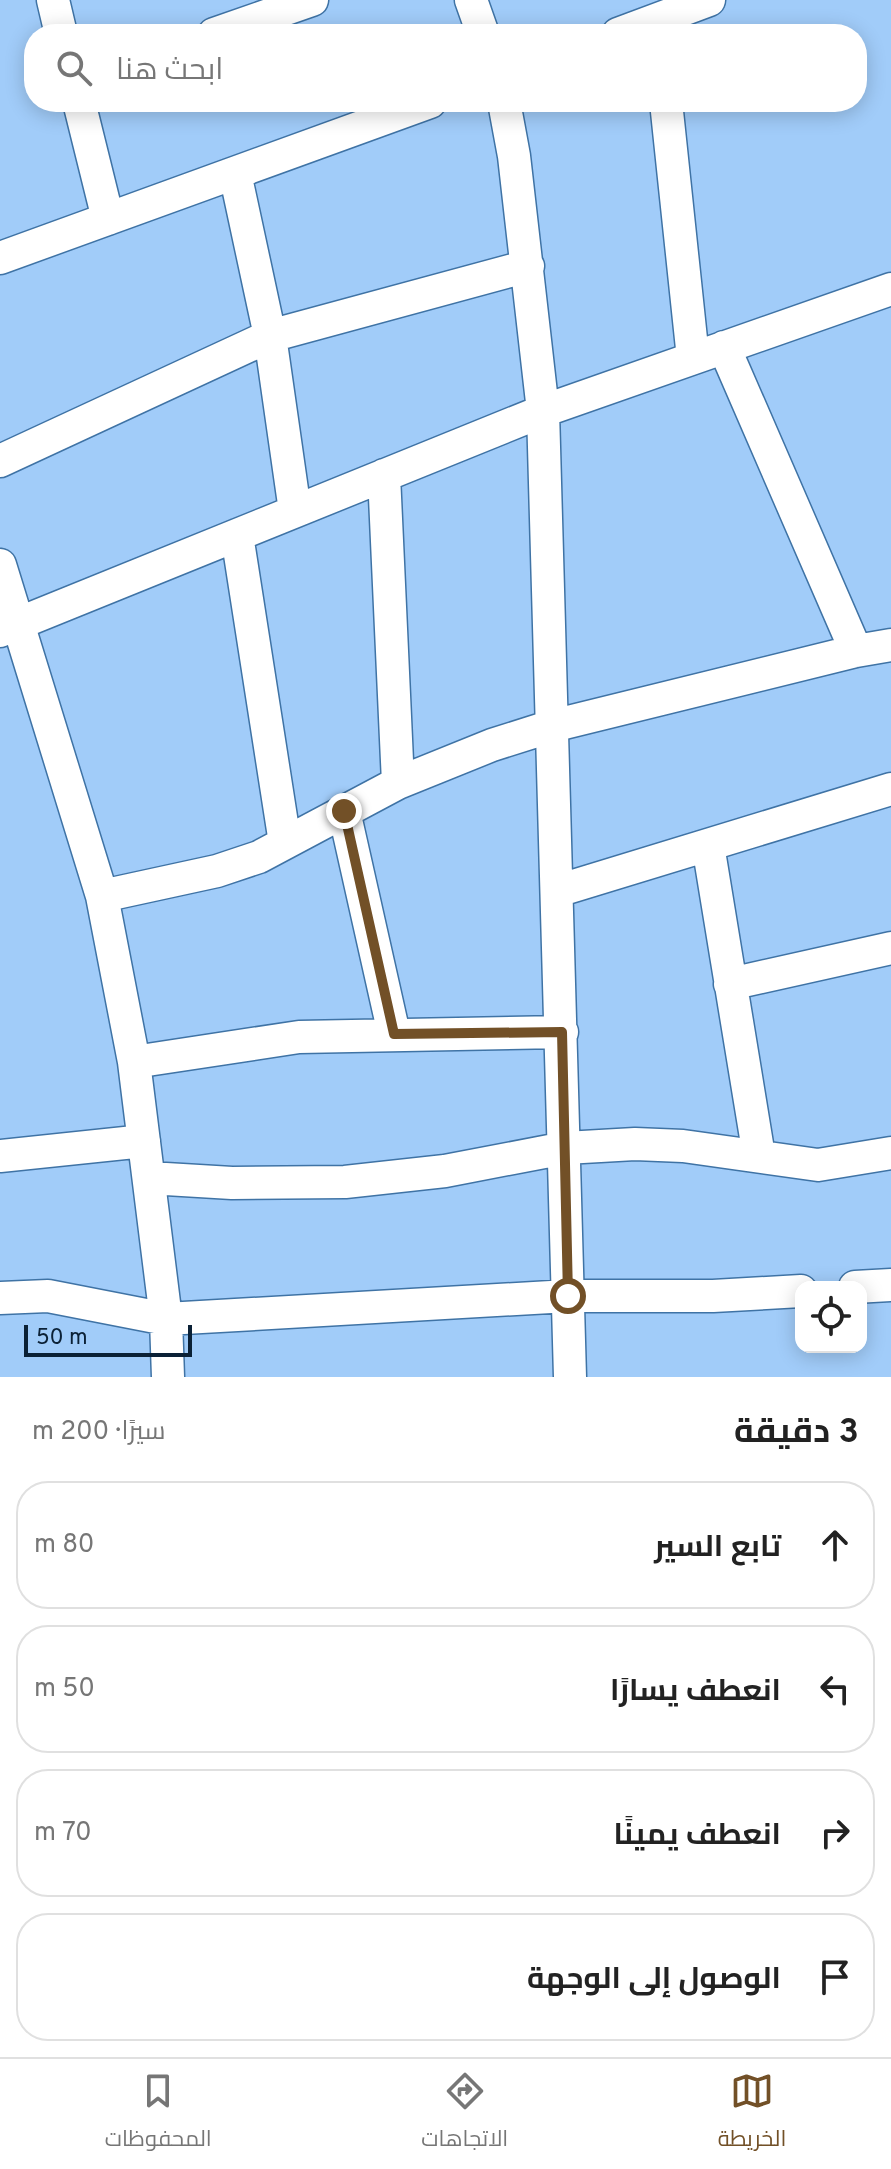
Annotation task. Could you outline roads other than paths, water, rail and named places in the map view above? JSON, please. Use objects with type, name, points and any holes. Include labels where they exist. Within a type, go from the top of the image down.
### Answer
[{"type":"street","points":[[53,0],[59,24]]},
{"type":"street","points":[[243,24],[312,0]]},
{"type":"street","points":[[471,0],[479,24]]},
{"type":"street","points":[[664,24],[709,0]]},
{"type":"street","points":[[81,112],[108,219]]},
{"type":"street","points":[[0,258],[403,112]]},
{"type":"street","points":[[506,112],[528,266],[543,411],[570,1377]]},
{"type":"street","points":[[667,112],[693,358]]},
{"type":"street","points":[[235,173],[270,336],[295,511]]},
{"type":"street","points":[[0,461],[270,336],[528,266]]},
{"type":"street","points":[[8,628],[543,411],[891,289]]},
{"type":"street","points":[[724,347],[856,651]]},
{"type":"street","points":[[384,475],[398,783]]},
{"type":"street","points":[[237,535],[285,843]]},
{"type":"street","points":[[0,567],[8,628],[69,785],[102,896],[134,1062],[166,1319],[168,1377]]},
{"type":"street","points":[[102,896],[217,871],[259,857],[398,783],[492,745],[552,726],[891,645]]},
{"type":"street","points":[[557,891],[708,845],[888,798]]},
{"type":"street","points":[[344,811],[394,1034]]},
{"type":"street","points":[[708,845],[759,1156]]},
{"type":"street","points":[[730,984],[891,948]]},
{"type":"street","points":[[134,1062],[299,1037],[562,1032]]},
{"type":"street","points":[[0,1156],[144,1141]]},
{"type":"street","points":[[149,1178],[232,1183],[345,1182],[445,1171],[565,1148],[635,1144],[683,1146],[818,1165],[891,1153]]},
{"type":"street","points":[[867,1286],[891,1285]]},
{"type":"street","points":[[0,1298],[48,1296],[166,1319],[568,1296],[713,1296],[795,1291]]}]
